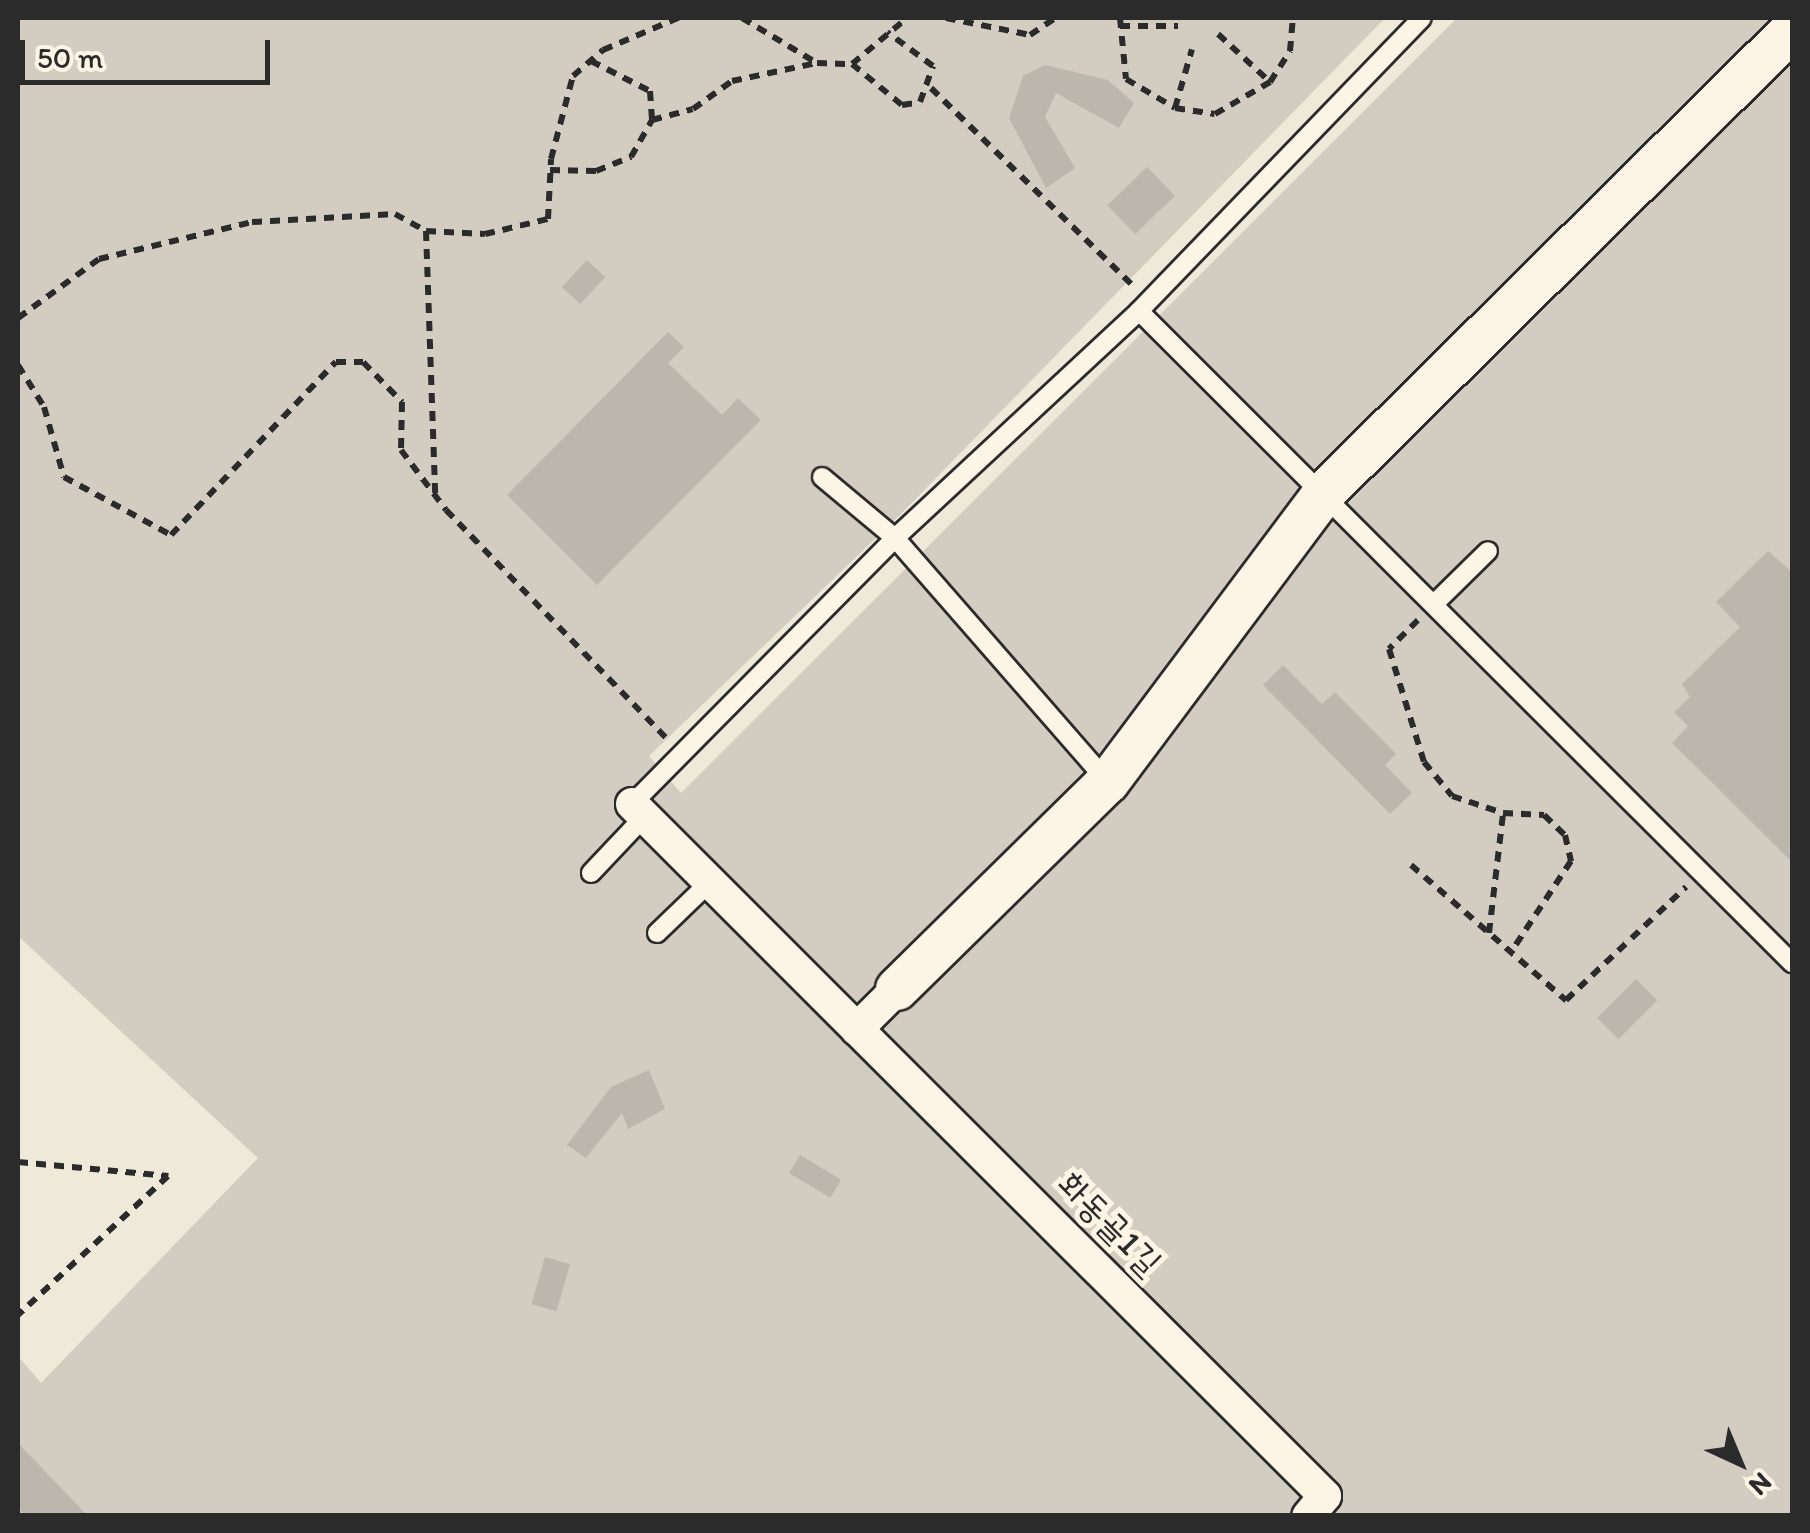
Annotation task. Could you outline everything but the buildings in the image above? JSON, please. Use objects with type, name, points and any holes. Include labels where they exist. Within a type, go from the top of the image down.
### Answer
[{"type":"street","points":[[858,1029],[1108,782],[1325,492],[1792,30]]},
{"type":"street","name":"화동골1길","points":[[638,810],[858,1029],[1326,1509]]},
{"type":"lane","points":[[591,873],[681,754],[895,538],[1144,306],[1422,18]]},
{"type":"lane","points":[[1144,306],[1792,963]]},
{"type":"lane","points":[[822,477],[895,538],[1108,782]]},
{"type":"lane","points":[[1435,604],[1488,551]]},
{"type":"lane","points":[[657,932],[709,883]]},
{"type":"path","points":[[18,318],[99,259],[252,222],[395,214],[426,232],[485,234],[548,219],[550,170],[573,76],[591,61],[678,18]]},
{"type":"path","points":[[742,18],[818,62]]},
{"type":"path","points":[[852,64],[907,18]]},
{"type":"path","points":[[946,18],[1030,35],[1054,18]]},
{"type":"path","points":[[1178,26],[1120,22],[1126,80],[1175,108],[1214,114],[1270,82],[1290,51],[1294,18]]},
{"type":"path","points":[[887,32],[933,66],[931,88],[1144,306]]},
{"type":"path","points":[[1218,34],[1270,82]]},
{"type":"path","points":[[1175,108],[1192,49]]},
{"type":"path","points":[[550,170],[596,171],[631,157],[652,120],[650,92],[591,61]]},
{"type":"path","points":[[652,120],[693,108],[732,81],[818,62],[852,64],[902,105],[931,88]]},
{"type":"path","points":[[426,232],[435,496]]},
{"type":"path","points":[[18,365],[44,407],[64,477],[170,535],[336,362],[363,362],[402,402],[401,450],[435,496],[681,754]]},
{"type":"path","points":[[1435,604],[1389,649],[1424,762],[1452,796],[1503,813],[1544,815],[1565,835],[1572,861],[1511,952]]},
{"type":"path","points":[[1489,934],[1503,813]]},
{"type":"path","points":[[1411,865],[1566,1000],[1702,872]]},
{"type":"path","points":[[18,1162],[168,1176],[18,1315]]},
{"type":"shaded area","points":[[18,18],[1385,18],[900,515],[649,756],[681,793],[1457,18],[1792,18],[1792,1515],[18,1515],[18,1356],[41,1383],[258,1158],[18,936]]}]
